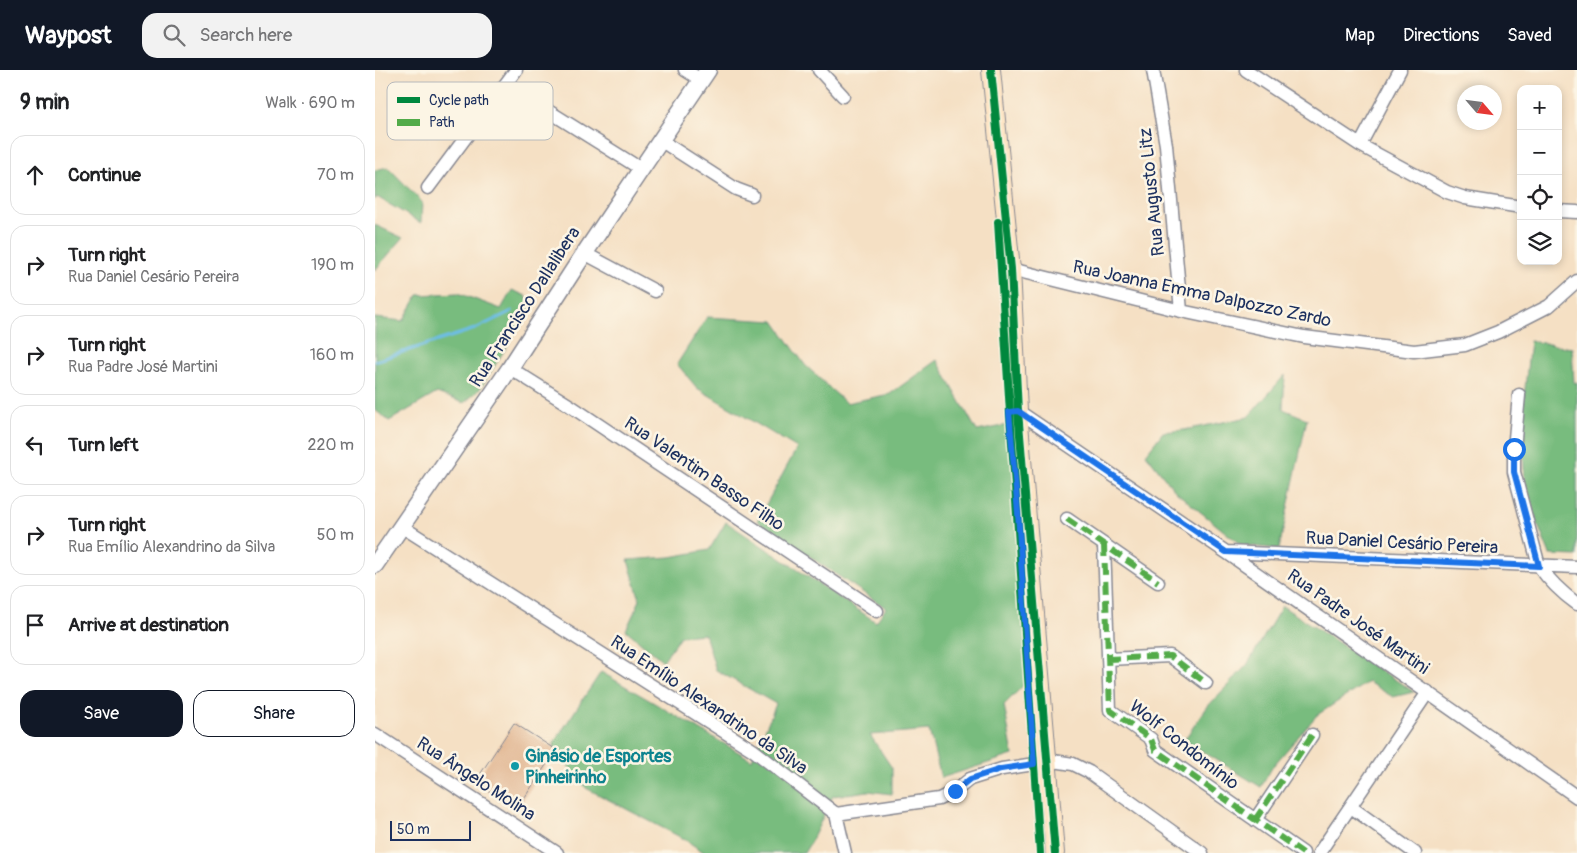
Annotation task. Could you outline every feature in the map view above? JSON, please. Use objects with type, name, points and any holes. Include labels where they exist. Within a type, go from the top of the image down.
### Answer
[{"type":"main road","points":[[991,70],[1011,269],[1018,411],[1055,853]]},
{"type":"street","points":[[507,82],[516,70]]},
{"type":"street","points":[[685,70],[704,75]]},
{"type":"street","points":[[819,70],[843,96]]},
{"type":"street","name":"Rua Augusto Litz","points":[[1153,70],[1166,145],[1181,311]]},
{"type":"street","points":[[1246,70],[1360,145],[1399,168],[1447,192],[1465,198],[1517,206]]},
{"type":"street","points":[[1360,145],[1400,70]]},
{"type":"street","name":"Rua Francisco Dallalibera","points":[[375,565],[510,368],[584,253],[704,75]]},
{"type":"street","points":[[553,113],[641,169]]},
{"type":"street","points":[[428,188],[464,140]]},
{"type":"street","points":[[660,140],[736,189],[752,195]]},
{"type":"street","points":[[584,253],[655,291]]},
{"type":"street","name":"Rua Joanna Emma Dalpozzo Zardo","points":[[1011,269],[1181,311],[1304,337],[1414,351],[1465,345],[1498,332],[1549,306],[1577,281]]},
{"type":"street","name":"Rua Valentim Basso Filho","points":[[510,368],[577,410],[877,611]]},
{"type":"street","points":[[1519,395],[1514,472],[1539,566],[1547,578],[1577,604]]},
{"type":"street","name":"Rua Padre José Martini","points":[[1018,411],[1226,552],[1577,796]]},
{"type":"street","points":[[1067,519],[1158,582]]},
{"type":"street","name":"Rua Emílio Alexandrino da Silva","points":[[401,526],[753,750],[836,814]]},
{"type":"street","name":"Wolf Condomínio","points":[[1104,545],[1110,710],[1151,738],[1155,750],[1303,853]]},
{"type":"street","name":"Rua Daniel Cesário Pereira","points":[[1226,552],[1577,567]]},
{"type":"street","points":[[1108,659],[1170,656],[1206,683]]},
{"type":"street","points":[[1319,853],[1427,692]]},
{"type":"street","name":"Rua Ângelo Molina","points":[[375,734],[557,853]]},
{"type":"street","points":[[1255,820],[1311,735]]},
{"type":"street","points":[[845,853],[836,814],[939,799],[955,791],[970,779],[1001,769],[1047,760],[1073,764],[1089,772],[1202,853]]},
{"type":"street","points":[[1351,807],[1415,853]]},
{"type":"green space","points":[[388,167],[422,202],[421,223],[377,197],[375,200],[375,170]]},
{"type":"green space","points":[[375,225],[403,238],[375,270]]},
{"type":"green space","points":[[512,290],[526,296],[531,308],[480,389],[464,403],[437,393],[389,421],[375,410],[375,318],[403,321],[418,295],[458,293],[501,309]]},
{"type":"green space","points":[[707,317],[774,321],[805,365],[846,403],[890,394],[937,360],[977,431],[1014,424],[1031,678],[1004,705],[1013,755],[941,778],[929,730],[870,735],[892,768],[892,794],[868,791],[833,796],[804,853],[705,853],[684,839],[586,788],[553,744],[601,672],[752,760],[776,704],[716,670],[705,634],[680,636],[663,661],[626,630],[640,600],[628,560],[670,557],[709,550],[726,522],[876,622],[886,608],[757,521],[797,448],[697,388],[677,364]]},
{"type":"green space","points":[[1530,341],[1572,348],[1574,383],[1577,382],[1577,556],[1550,555],[1525,493],[1522,417]]},
{"type":"green space","points":[[1285,375],[1283,409],[1307,419],[1279,549],[1241,545],[1176,492],[1146,454],[1163,432],[1184,430],[1248,417]]},
{"type":"green space","points":[[1282,606],[1414,692],[1393,697],[1368,682],[1317,715],[1273,766],[1261,787],[1184,740],[1208,706],[1247,665]]},
{"type":"building","name":"Ginásio de Esportes Pinheirinho","points":[[514,723],[556,750],[517,809],[475,782]]},
{"type":"waterway","points":[[375,361],[475,329],[512,311]]},
{"type":"marked path","points":[[1067,519],[1158,582]]},
{"type":"marked path","points":[[1104,545],[1110,710],[1151,739],[1155,750],[1303,853]]},
{"type":"marked path","points":[[1108,659],[1170,656],[1206,683]]},
{"type":"marked path","points":[[1255,820],[1312,735]]},
{"type":"cycle path","points":[[991,70],[1011,269],[1018,411],[1055,853]]},
{"type":"cycle path","points":[[998,222],[1040,853]]},
{"type":"place","name":"Ginásio de Esportes Pinheirinho","points":[[515,766]]},
{"type":"route","points":[[955,791],[970,779],[1001,769],[1034,764],[1018,513],[1009,412],[1018,411],[1226,552],[1539,566],[1514,472],[1514,449]]}]
